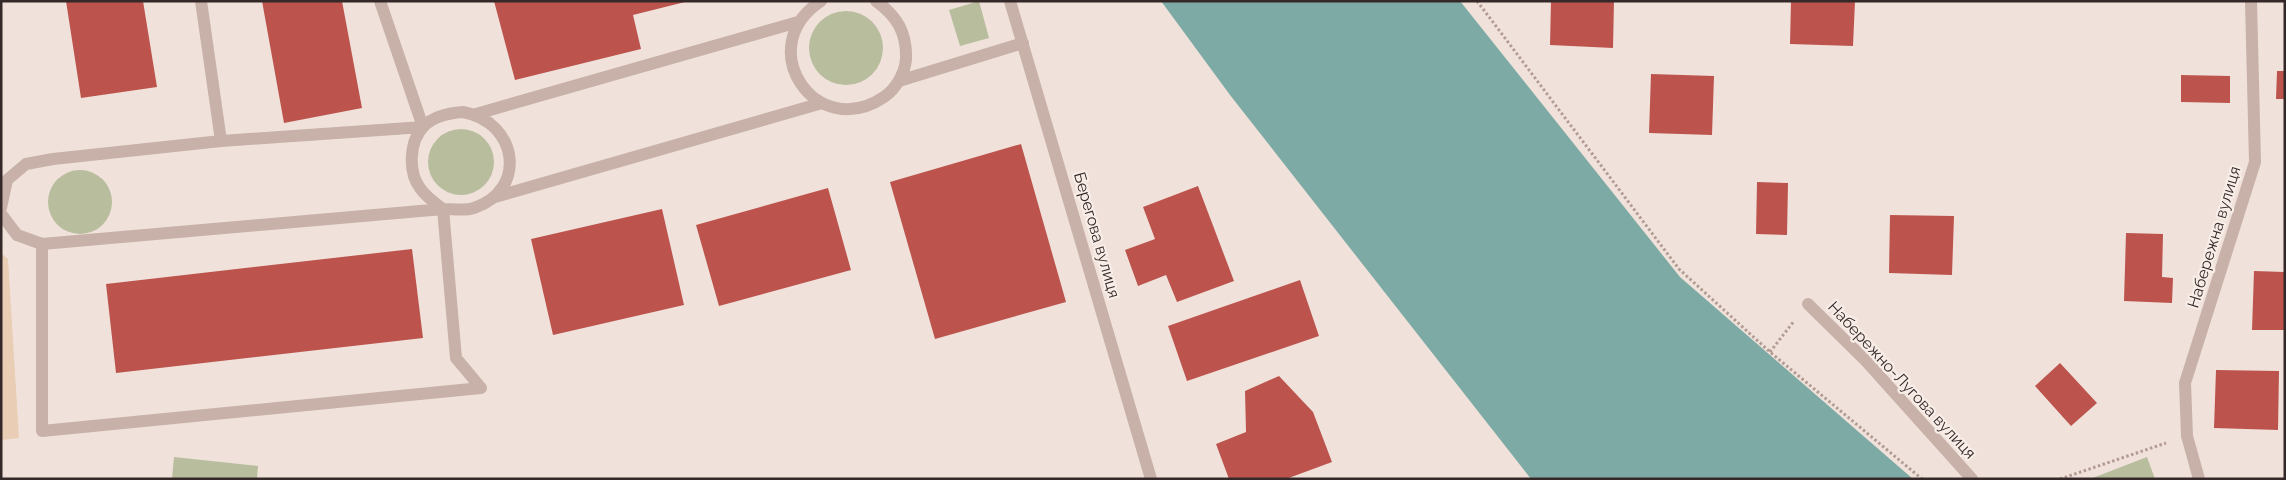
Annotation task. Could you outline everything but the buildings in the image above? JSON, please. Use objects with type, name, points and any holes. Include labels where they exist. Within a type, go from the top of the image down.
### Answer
[{"type":"street","points":[[200,1],[221,141]]},
{"type":"street","points":[[42,244],[42,431],[481,388],[456,358],[443,209],[419,188],[413,173],[412,156],[423,127],[380,1]]},
{"type":"street","points":[[821,1],[809,9],[798,22],[791,40],[790,58],[796,77],[806,92],[822,103],[838,109],[856,110],[873,105],[888,94],[899,81],[906,63],[906,44],[901,26],[890,11],[876,1]]},
{"type":"street","name":"Берегова вулиця","points":[[1010,1],[1152,479]]},
{"type":"street","name":"Набережна вулиця","points":[[2199,479],[2187,436],[2185,383],[2255,162],[2251,1]]},
{"type":"street","points":[[476,114],[798,22]]},
{"type":"street","points":[[899,81],[1023,43]]},
{"type":"street","points":[[1,214],[17,235],[42,244],[443,209],[472,209],[494,197],[822,103]]},
{"type":"street","points":[[1,208],[7,180],[26,164],[53,159],[221,141],[423,127],[437,118],[450,113],[463,112],[476,114],[491,123],[502,135],[508,150],[509,167],[504,183],[494,197]]},
{"type":"street","name":"Набережно-Лугова вулиця","points":[[1808,304],[1866,361],[1972,479]]},
{"type":"path","points":[[1477,1],[1679,269],[1770,352],[1922,479]]},
{"type":"path","points":[[1770,352],[1808,304]]},
{"type":"path","points":[[2060,479],[2187,436]]},
{"type":"green space","points":[[979,1],[989,38],[960,46],[949,10]]},
{"type":"green space","points":[[846,11],[867,17],[877,27],[883,48],[877,69],[867,79],[846,85],[825,79],[815,69],[809,48],[815,27],[825,17]]},
{"type":"green space","points":[[461,129],[473,132],[484,139],[491,150],[494,162],[491,174],[484,185],[473,192],[461,195],[449,192],[438,185],[431,174],[428,162],[431,150],[438,139],[449,132]]},
{"type":"green space","points":[[74,170],[86,170],[103,179],[110,190],[112,202],[110,214],[103,225],[86,234],[74,234],[62,229],[53,220],[48,208],[48,196],[53,184],[62,175]]},
{"type":"green space","points":[[174,457],[258,466],[257,479],[172,479]]},
{"type":"green space","points":[[2147,457],[2155,479],[2090,479]]},
{"type":"sand","points":[[1,253],[8,259],[19,438],[1,440]]},
{"type":"water","points":[[1161,1],[1460,1],[1680,277],[1913,479],[1531,479],[1230,95]]}]
